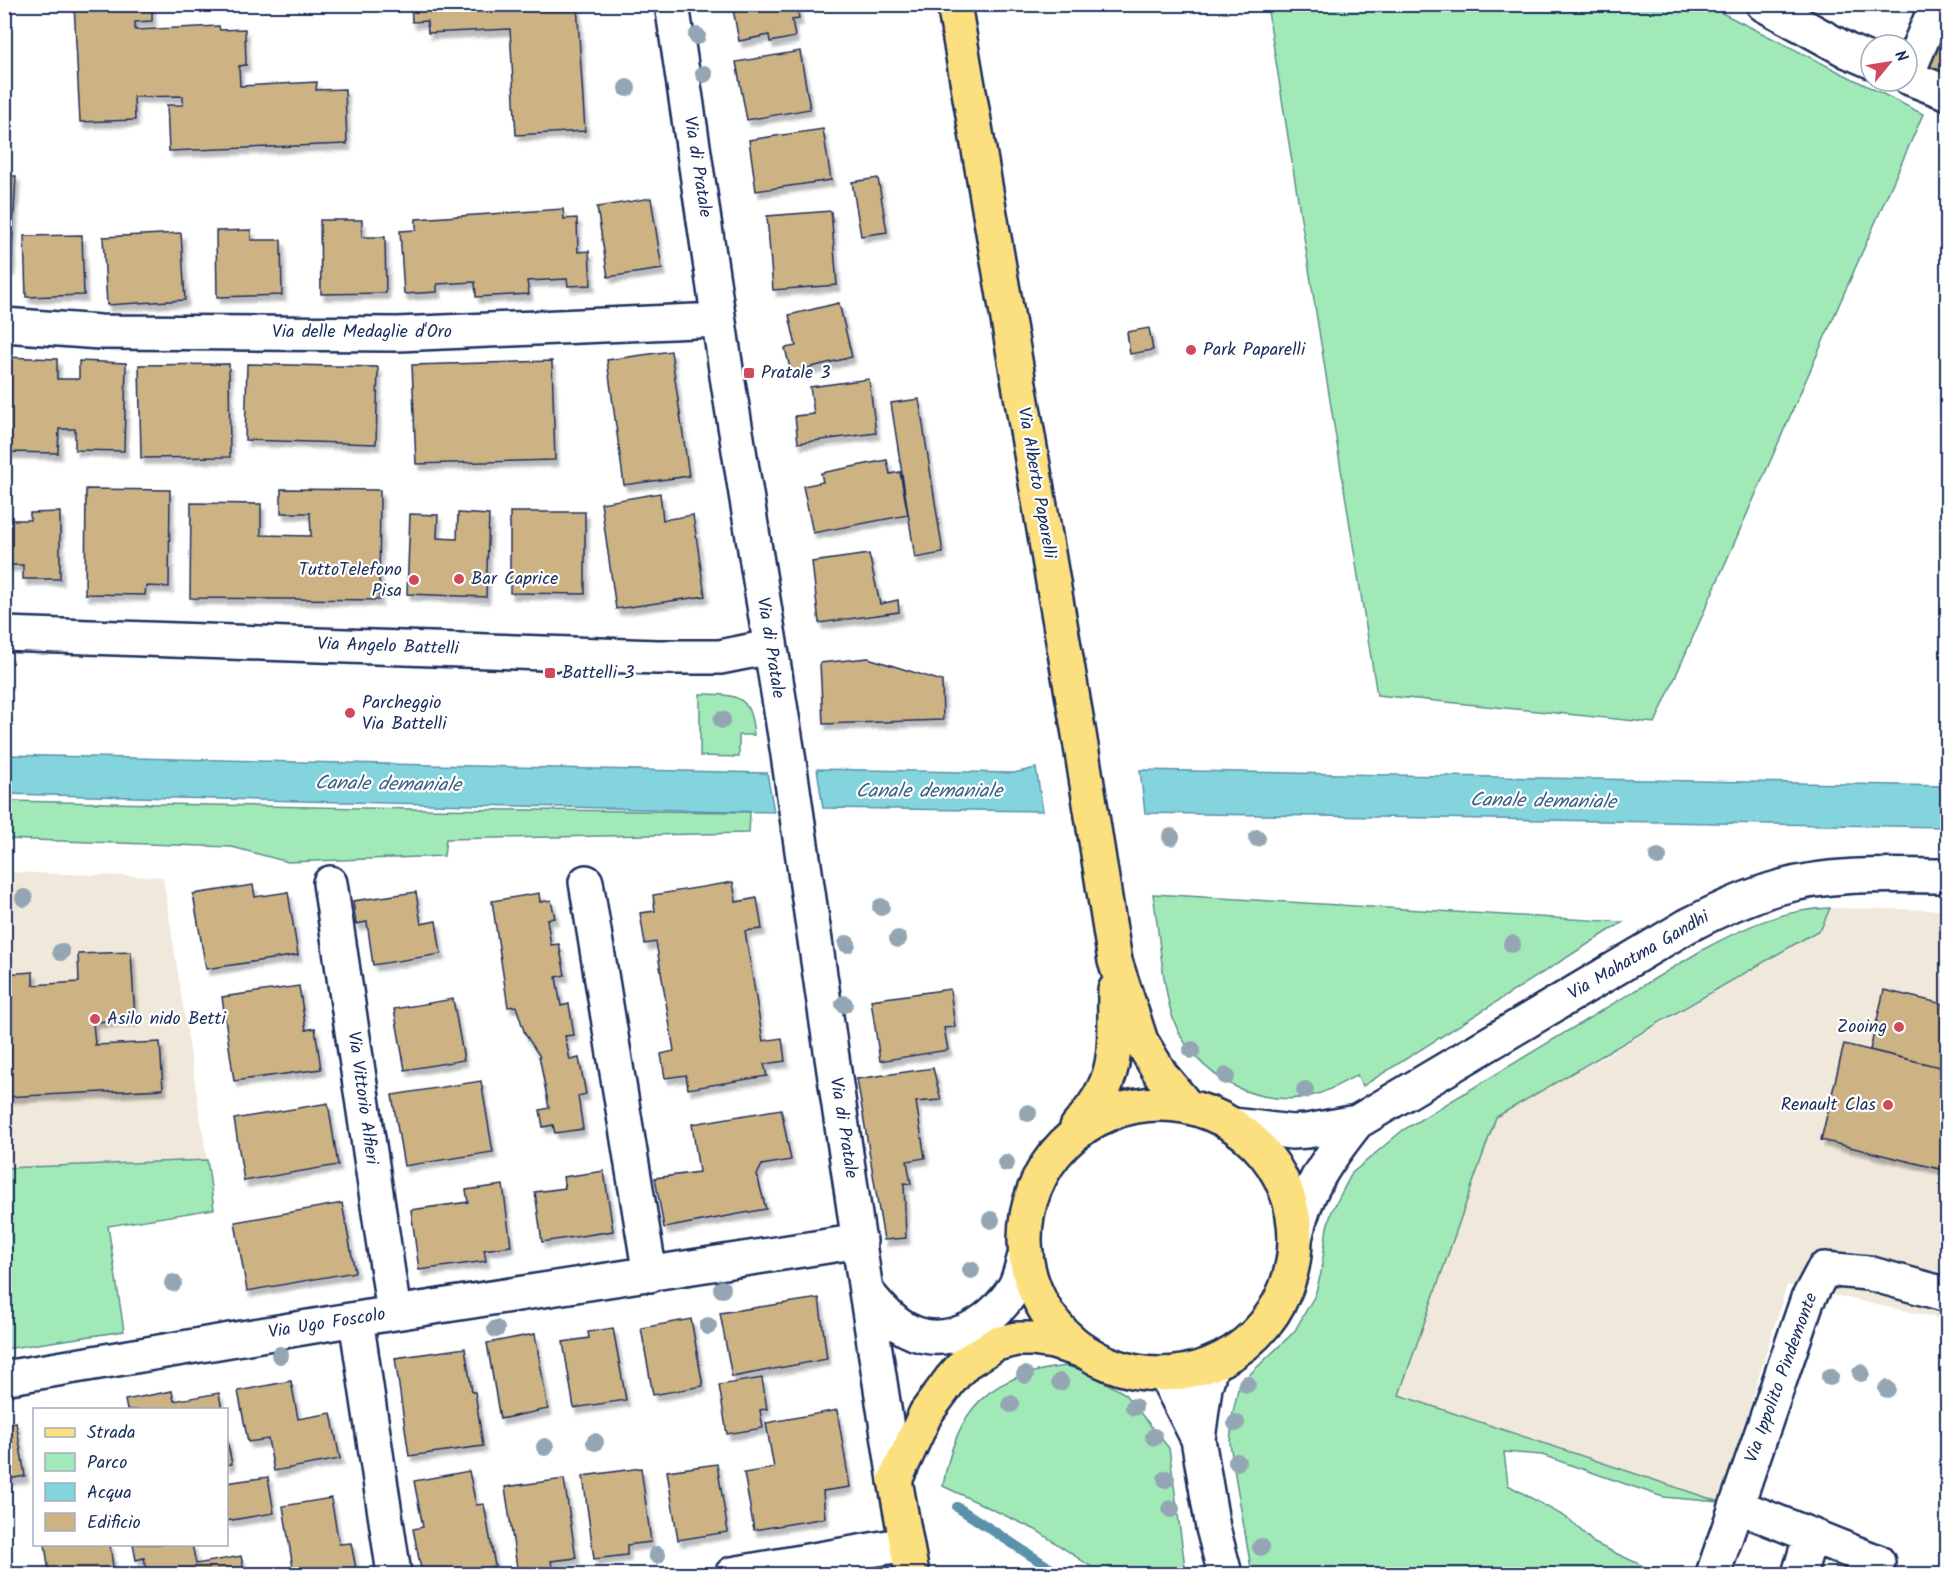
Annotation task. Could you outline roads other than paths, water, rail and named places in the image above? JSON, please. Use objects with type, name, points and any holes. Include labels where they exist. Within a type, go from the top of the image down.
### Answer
[{"type":"main road","name":"Via Alberto Paparelli","points":[[954,4],[1076,717],[1115,962],[1141,1041],[1162,1076],[1187,1106]]},
{"type":"main road","name":"Via Alberto Paparelli","points":[[1057,1151],[1104,1091],[1114,1047],[1115,962]]},
{"type":"main road","points":[[1158,1103],[1187,1106],[1219,1117],[1233,1125],[1261,1149],[1281,1180],[1293,1214],[1295,1239],[1291,1271],[1283,1295],[1271,1316],[1249,1341],[1229,1355],[1190,1371],[1165,1374],[1124,1369],[1088,1352],[1062,1332],[1042,1305],[1029,1275],[1026,1223],[1029,1203],[1040,1176],[1057,1151],[1085,1126],[1120,1109],[1158,1103]]},
{"type":"main road","points":[[895,1480],[926,1413],[951,1379],[975,1355],[996,1344],[1017,1339],[1053,1342],[1088,1352]]},
{"type":"main road","name":"Via di Pratale","points":[[895,1480],[909,1559]]},
{"type":"street","name":"Via di Pratale","points":[[672,4],[718,320],[789,766],[895,1480]]},
{"type":"street","points":[[1763,4],[1859,56]]},
{"type":"street","points":[[1919,47],[1937,4]]},
{"type":"street","points":[[1919,81],[1947,93]]},
{"type":"street","name":"Via delle Medaglie d'Oro","points":[[4,325],[100,332],[398,334],[718,320]]},
{"type":"street","name":"Via Angelo Battelli","points":[[4,634],[657,657],[720,657],[770,648]]},
{"type":"street","name":"Via Mahatma Gandhi","points":[[1233,1125],[1292,1132],[1357,1122],[1687,926],[1735,902],[1782,886],[1834,878],[1947,876]]},
{"type":"street","points":[[586,882],[650,1275]]},
{"type":"street","name":"Via Vittorio Alfieri","points":[[330,883],[394,1313]]},
{"type":"street","name":"Via Mahatma Gandhi","points":[[1295,1239],[1305,1202],[1316,1179],[1357,1122]]},
{"type":"street","name":"Via Ugo Foscolo","points":[[4,1377],[356,1319],[860,1241]]},
{"type":"street","points":[[867,1291],[897,1323],[919,1335],[934,1338],[958,1335],[989,1317],[1006,1299],[1015,1286],[1026,1253]]},
{"type":"street","name":"Via Ippolito Pindemonte","points":[[1713,1575],[1806,1301],[1824,1269],[1868,1273],[1947,1295]]},
{"type":"street","points":[[356,1319],[394,1575]]},
{"type":"street","points":[[1214,1363],[1204,1387],[1198,1439],[1213,1528],[1225,1575]]},
{"type":"street","points":[[1165,1374],[1198,1439]]},
{"type":"street","points":[[1737,1506],[1878,1562],[1875,1575]]},
{"type":"street","points":[[1799,1575],[1811,1535]]},
{"type":"street","points":[[732,1575],[909,1559]]},
{"type":"water","name":"Canale demaniale","points":[[5,755],[767,773],[774,812],[5,794]]},
{"type":"water","name":"Canale demaniale","points":[[1036,768],[1043,811],[823,808],[817,769],[1014,773]]},
{"type":"water","name":"Canale demaniale","points":[[1140,770],[1947,786],[1947,827],[1145,813]]},
{"type":"waterway","points":[[957,1507],[1059,1574]]},
{"type":"place","name":"Park Paparelli","points":[[1191,350]]},
{"type":"place","name":"Pratale 3","points":[[749,373]]},
{"type":"place","name":"Bar Caprice","points":[[459,579]]},
{"type":"place","name":"TuttoTelefono Pisa","points":[[414,580]]},
{"type":"place","name":"Battelli 3","points":[[550,673]]},
{"type":"place","name":"Parcheggio Via Battelli","points":[[350,713]]},
{"type":"place","name":"Asilo nido Betti","points":[[95,1019]]},
{"type":"place","name":"Zooing","points":[[1899,1027]]},
{"type":"place","name":"Renault Clas","points":[[1888,1105]]}]
